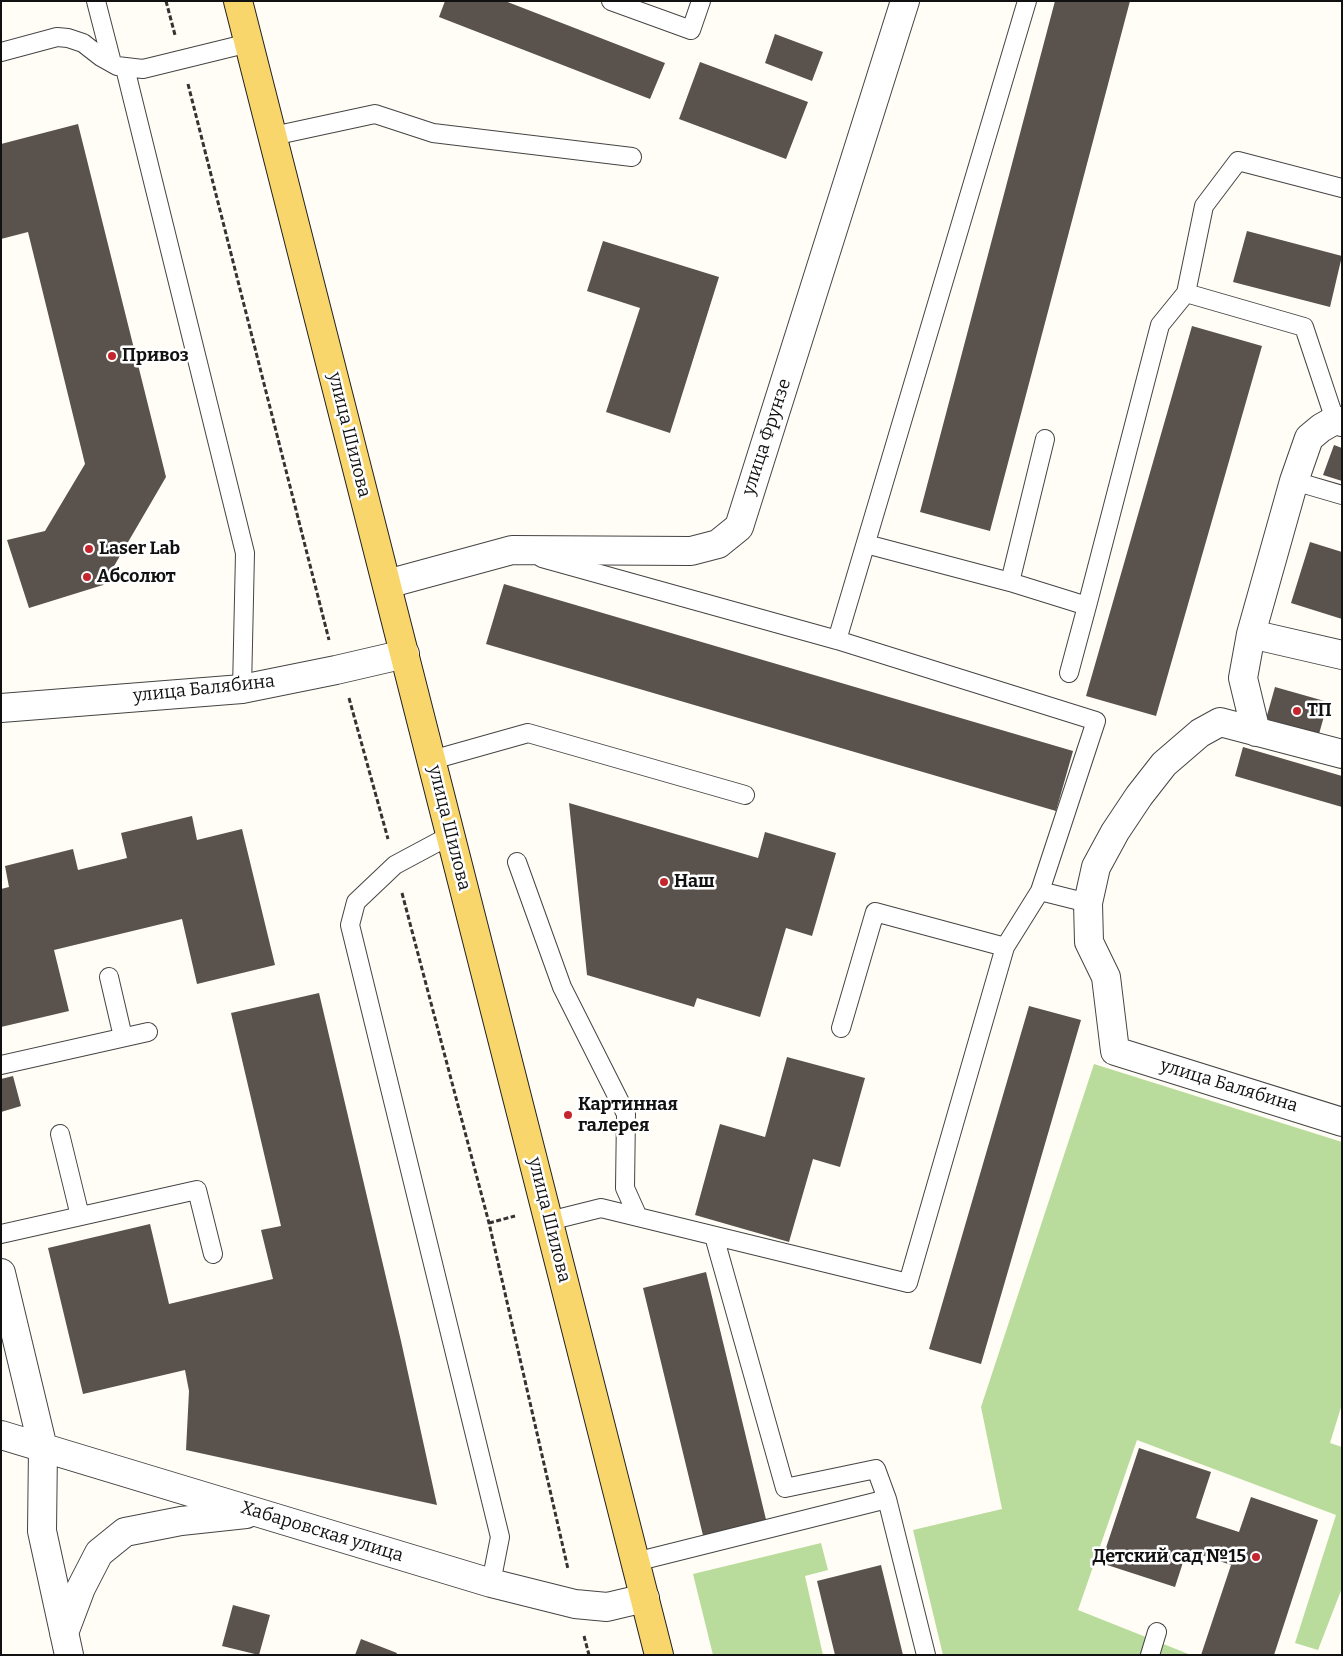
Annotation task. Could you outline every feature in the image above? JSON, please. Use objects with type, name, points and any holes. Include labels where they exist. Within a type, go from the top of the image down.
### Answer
[{"type":"main road","name":"улица Шилова","points":[[238,1],[659,1655]]},
{"type":"street","name":"улица Фрунзе","points":[[387,584],[512,550],[691,551],[718,544],[739,527],[905,1]]},
{"type":"street","points":[[1256,732],[1243,678],[1251,634],[1294,480],[1309,438],[1321,428],[1338,421]]},
{"type":"street","points":[[1251,634],[1342,655]]},
{"type":"street","name":"улица Балябина","points":[[1,708],[242,689],[405,654]]},
{"type":"street","points":[[1088,903],[1096,868],[1115,832],[1139,796],[1164,764],[1200,733],[1220,722],[1342,754]]},
{"type":"street","name":"улица Балябина","points":[[1088,903],[1088,942],[1106,977],[1115,1050],[1342,1122]]},
{"type":"street","points":[[1,1273],[43,1448],[42,1531],[67,1644]]},
{"type":"street","name":"Хабаровская улица","points":[[1,1435],[491,1583],[576,1604],[607,1606],[645,1598]]},
{"type":"street","points":[[67,1644],[81,1588],[98,1553],[125,1532],[181,1521],[258,1513]]},
{"type":"lane","points":[[96,1],[119,66],[245,553],[242,689]]},
{"type":"lane","points":[[611,1],[691,30],[701,1]]},
{"type":"lane","points":[[837,640],[1027,1]]},
{"type":"lane","points":[[1,52],[57,38],[68,38],[83,44],[101,58],[119,66],[143,69],[249,43]]},
{"type":"lane","points":[[273,136],[375,114],[433,133],[632,158]]},
{"type":"lane","points":[[1069,673],[1160,325],[1186,293],[1204,206],[1238,161],[1342,188]]},
{"type":"lane","points":[[1186,293],[1304,327],[1338,421]]},
{"type":"lane","points":[[1010,582],[1045,439]]},
{"type":"lane","points":[[1294,480],[1342,495]]},
{"type":"lane","points":[[866,544],[1010,582],[1087,606]]},
{"type":"lane","points":[[512,550],[837,640],[1096,721],[1040,891],[1005,947],[908,1283],[600,1208],[549,1222]]},
{"type":"lane","points":[[432,760],[528,733],[745,795]]},
{"type":"lane","points":[[451,835],[394,865],[356,902],[350,925],[500,1537],[491,1583]]},
{"type":"lane","points":[[517,862],[562,987],[626,1114],[625,1188],[638,1218]]},
{"type":"lane","points":[[1040,891],[1088,903]]},
{"type":"lane","points":[[841,1028],[875,912],[1005,947]]},
{"type":"lane","points":[[109,977],[123,1037]]},
{"type":"lane","points":[[1,1065],[148,1032]]},
{"type":"lane","points":[[60,1134],[80,1216]]},
{"type":"lane","points":[[1,1234],[197,1190],[213,1254]]},
{"type":"lane","points":[[714,1236],[784,1488],[876,1469],[888,1499],[926,1655]]},
{"type":"lane","points":[[636,1562],[888,1499]]},
{"type":"lane","points":[[1150,1655],[1157,1632]]},
{"type":"path","points":[[166,1],[336,670],[352,704],[489,1223],[589,1655]]},
{"type":"green space","points":[[1094,1064],[1342,1142],[1342,1404],[1330,1443],[1342,1447],[1342,1588],[1318,1650],[1295,1643],[1336,1515],[1137,1440],[1078,1610],[1191,1655],[943,1655],[913,1530],[1002,1509],[981,1407]]},
{"type":"green space","points":[[821,1543],[828,1570],[805,1576],[823,1655],[713,1655],[693,1574]]},
{"type":"building","points":[[445,1],[505,1],[665,63],[650,99],[439,17]]},
{"type":"building","points":[[1055,1],[1130,1],[990,531],[920,512]]},
{"type":"building","points":[[775,34],[823,52],[812,81],[765,63]]},
{"type":"building","points":[[700,62],[808,102],[786,159],[679,119]]},
{"type":"building","points":[[78,124],[166,477],[103,585],[29,608],[7,540],[45,531],[85,464],[28,232],[1,239],[1,144]]},
{"type":"building","points":[[1247,231],[1342,256],[1330,307],[1233,282]]},
{"type":"building","points":[[603,241],[719,277],[670,433],[606,412],[640,308],[587,291]]},
{"type":"building","points":[[1192,326],[1262,346],[1156,716],[1086,696]]},
{"type":"building","points":[[1334,445],[1342,448],[1342,481],[1323,475]]},
{"type":"building","points":[[1310,542],[1342,552],[1342,619],[1291,603]]},
{"type":"building","points":[[504,584],[1073,751],[1056,811],[486,644]]},
{"type":"building","name":"ТП","points":[[1275,687],[1328,702],[1319,734],[1266,719]]},
{"type":"building","points":[[1243,747],[1342,776],[1342,807],[1235,776]]},
{"type":"building","name":"Наш","points":[[569,803],[758,858],[765,832],[836,853],[812,936],[786,928],[760,1017],[697,998],[694,1007],[587,975]]},
{"type":"building","points":[[192,816],[197,840],[242,829],[275,965],[197,984],[182,919],[54,950],[69,1011],[1,1027],[1,889],[9,887],[5,866],[73,849],[78,870],[127,858],[121,833]]},
{"type":"building","points":[[319,993],[401,1341],[437,1505],[186,1450],[189,1391],[185,1370],[83,1394],[48,1248],[150,1224],[169,1304],[273,1279],[261,1230],[281,1226],[231,1013]]},
{"type":"building","points":[[1029,1006],[1081,1020],[981,1364],[929,1349]]},
{"type":"building","points":[[787,1057],[865,1078],[840,1167],[813,1159],[789,1242],[695,1215],[720,1124],[765,1137]]},
{"type":"building","points":[[13,1076],[21,1106],[1,1112],[1,1079]]},
{"type":"building","points":[[706,1272],[770,1536],[707,1552],[643,1288]]},
{"type":"building","name":"Детский сад №15","points":[[1139,1448],[1211,1472],[1196,1518],[1239,1532],[1251,1497],[1318,1520],[1274,1655],[1201,1655],[1231,1565],[1187,1550],[1175,1587],[1101,1563]]},
{"type":"building","points":[[881,1565],[903,1655],[835,1655],[817,1581]]},
{"type":"building","points":[[233,1605],[270,1615],[259,1655],[222,1646]]},
{"type":"building","points":[[361,1639],[397,1653],[396,1655],[355,1655]]},
{"type":"place","name":"Привоз","points":[[112,356]]},
{"type":"place","name":"Laser Lab","points":[[89,549]]},
{"type":"place","name":"Абсолют","points":[[87,577]]},
{"type":"place","name":"ТП","points":[[1297,711]]},
{"type":"place","name":"Наш","points":[[664,882]]},
{"type":"place","name":"Картинная галерея","points":[[568,1115]]},
{"type":"place","name":"Детский сад №15","points":[[1256,1557]]}]
